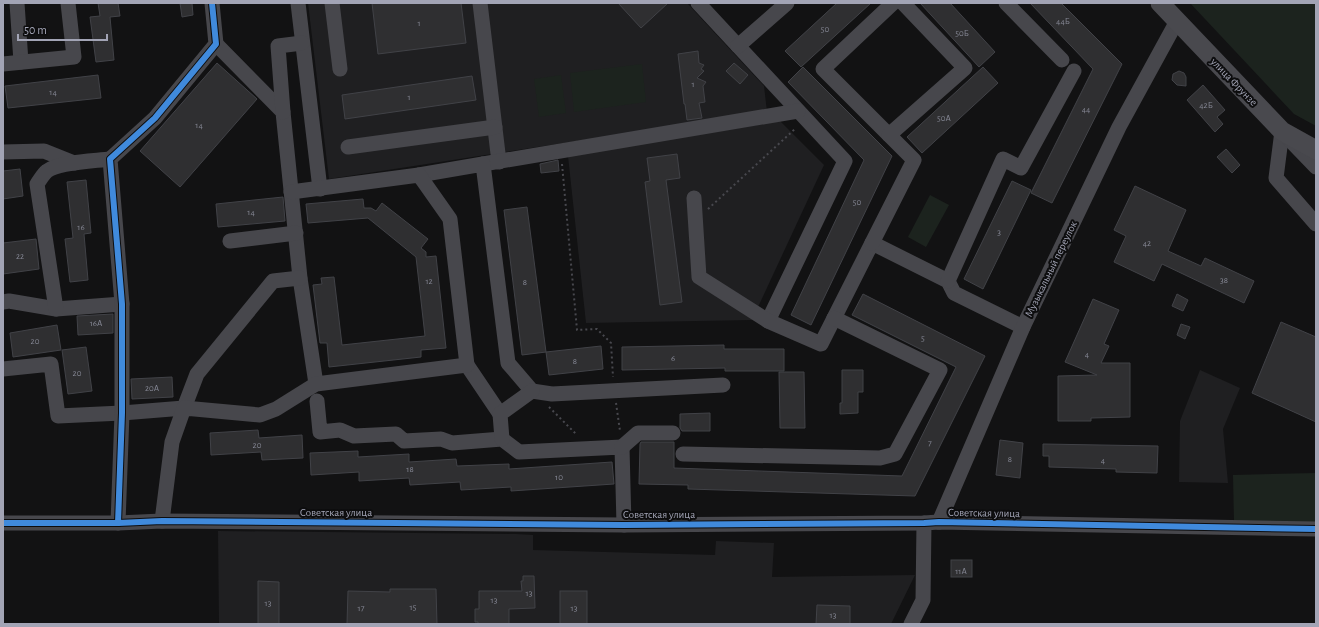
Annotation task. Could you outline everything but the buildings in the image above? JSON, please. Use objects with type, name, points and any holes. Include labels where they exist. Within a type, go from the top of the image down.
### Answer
[{"type":"main road","name":"улица Фрунзе","points":[[1160,3],[1282,131],[1316,150]]},
{"type":"street","points":[[17,3],[22,62]]},
{"type":"street","points":[[3,64],[74,57],[68,3]]},
{"type":"street","points":[[212,3],[216,44],[283,112]]},
{"type":"street","points":[[298,3],[320,188]]},
{"type":"street","points":[[332,3],[340,69]]},
{"type":"street","points":[[480,3],[499,162]]},
{"type":"street","points":[[698,3],[844,161],[768,321]]},
{"type":"street","points":[[738,46],[787,3]]},
{"type":"street","points":[[694,198],[699,277],[768,321],[821,344],[914,160],[823,69],[893,3]]},
{"type":"street","points":[[889,135],[965,68],[903,3]]},
{"type":"street","points":[[1006,3],[1062,60]]},
{"type":"street","name":"Музыкальный переулок","points":[[931,523],[1119,127],[1177,21]]},
{"type":"street","points":[[302,43],[278,46],[283,112],[300,278],[316,384]]},
{"type":"street","points":[[56,309],[37,184],[48,170],[59,166],[110,159],[155,118],[216,44]]},
{"type":"street","points":[[948,281],[1003,159],[1021,168],[1074,71]]},
{"type":"street","points":[[291,192],[419,175],[798,111]]},
{"type":"street","points":[[348,147],[495,127]]},
{"type":"street","points":[[1282,131],[1316,167]]},
{"type":"street","points":[[1282,131],[1276,178],[1316,224]]},
{"type":"street","points":[[3,152],[44,151],[74,163]]},
{"type":"street","points":[[110,159],[122,304],[122,413],[118,523]]},
{"type":"street","points":[[483,164],[508,363],[532,391],[552,394],[724,385]]},
{"type":"street","points":[[419,175],[450,219],[467,365],[500,414],[502,439]]},
{"type":"street","points":[[230,241],[296,233]]},
{"type":"street","points":[[872,243],[948,281],[954,293],[1023,327]]},
{"type":"street","points":[[162,521],[172,442],[197,374],[273,281],[300,278]]},
{"type":"street","points":[[3,302],[9,301],[56,309],[122,304]]},
{"type":"street","points":[[683,454],[880,458],[895,454],[940,370],[834,318]]},
{"type":"street","points":[[3,369],[51,364],[58,416],[184,408],[260,415],[276,410],[316,384],[467,365]]},
{"type":"street","points":[[500,414],[532,391]]},
{"type":"street","points":[[317,402],[320,432],[340,430],[354,436],[396,434],[404,441],[441,439],[452,442],[502,439],[519,452],[622,447],[638,434],[673,433]]},
{"type":"street","points":[[622,447],[624,525]]},
{"type":"street","name":"Советская улица","points":[[3,523],[118,523],[162,521],[624,525],[931,523],[1316,529]]},
{"type":"street","points":[[911,624],[923,600],[931,523],[954,533],[1316,538]]},
{"type":"path","points":[[695,221],[791,132]]},
{"type":"path","points":[[561,151],[577,330],[597,329],[611,343],[614,391],[622,447]]},
{"type":"path","points":[[548,407],[590,449]]},
{"type":"shaded area","points":[[308,3],[687,3],[764,86],[767,112],[329,179]]},
{"type":"shaded area","points":[[1190,3],[1316,3],[1316,126],[1294,114]]},
{"type":"shaded area","points":[[642,64],[646,102],[574,112],[570,73]]},
{"type":"shaded area","points":[[561,75],[566,113],[539,117],[534,79]]},
{"type":"shaded area","points":[[780,121],[824,165],[752,320],[586,323],[568,156]]},
{"type":"shaded area","points":[[930,195],[949,205],[926,247],[908,237]]},
{"type":"shaded area","points":[[1200,370],[1240,388],[1223,429],[1228,483],[1179,482],[1180,421]]},
{"type":"shaded area","points":[[1316,473],[1316,522],[1234,522],[1233,475]]},
{"type":"shaded area","points":[[218,531],[516,534],[533,535],[533,550],[715,555],[716,541],[774,543],[772,577],[915,575],[891,624],[219,624]]},
{"type":"cycle path","points":[[118,523],[122,413],[122,304],[110,159],[155,118],[216,44],[212,3]]},
{"type":"cycle path","points":[[3,523],[118,523],[162,521],[624,525],[939,522],[1316,529]]}]
